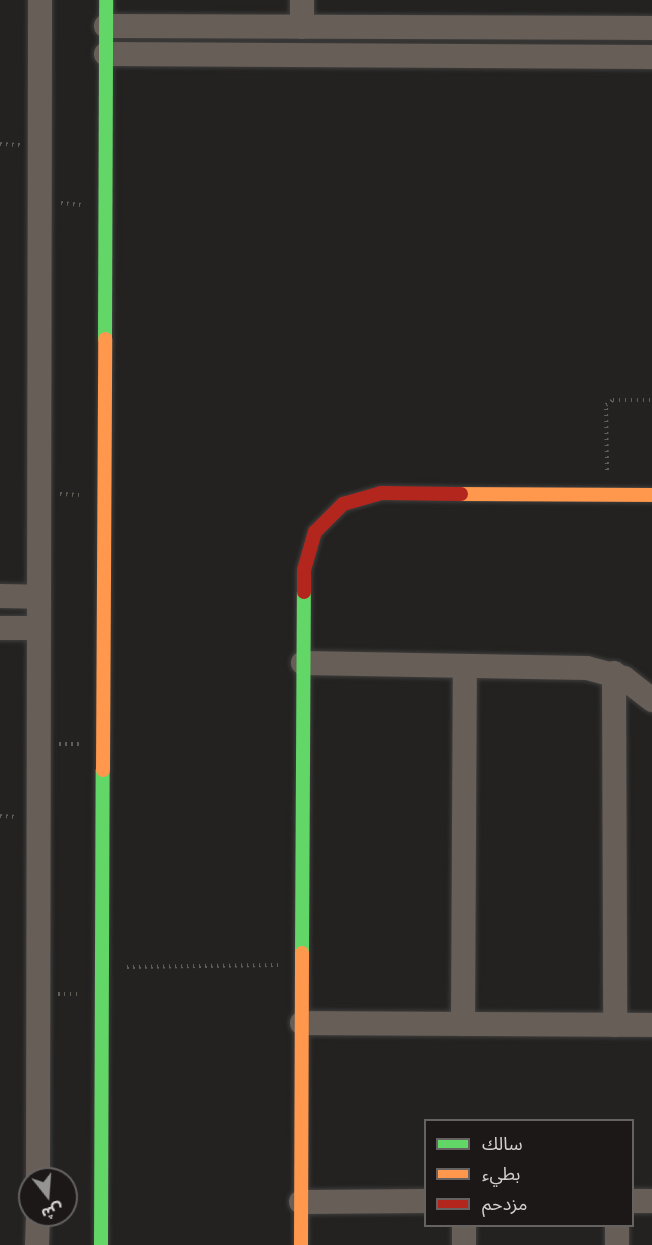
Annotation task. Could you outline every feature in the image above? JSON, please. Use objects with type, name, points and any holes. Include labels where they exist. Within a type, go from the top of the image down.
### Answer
[{"type":"street","points":[[38,1167],[40,0]]},
{"type":"street","points":[[101,1245],[106,0]]},
{"type":"street","points":[[302,0],[302,27]]},
{"type":"street","points":[[106,26],[652,28]]},
{"type":"street","points":[[106,54],[652,57]]},
{"type":"street","points":[[301,1245],[303,663],[307,550],[327,516],[343,504],[381,493],[652,495]]},
{"type":"street","points":[[0,596],[39,597]]},
{"type":"street","points":[[0,628],[39,628]]},
{"type":"street","points":[[303,663],[587,668],[614,673],[652,700]]},
{"type":"street","points":[[464,1024],[465,666]]},
{"type":"street","points":[[614,673],[615,1025]]},
{"type":"street","points":[[302,1023],[652,1025]]},
{"type":"street","points":[[301,1202],[424,1201]]},
{"type":"street","points":[[634,1201],[652,1201]]},
{"type":"street","points":[[38,1227],[38,1245]]},
{"type":"street","points":[[464,1227],[464,1245]]},
{"type":"street","points":[[617,1227],[617,1245]]},
{"type":"path","points":[[40,202],[106,207]]},
{"type":"path","points":[[608,494],[606,405],[613,400],[652,400]]},
{"type":"path","points":[[40,493],[104,496]]},
{"type":"path","points":[[39,744],[103,745]]},
{"type":"path","points":[[102,968],[302,965]]},
{"type":"path","points":[[39,993],[102,995]]},
{"type":"traffic: fast","points":[[105,339],[106,0]]},
{"type":"traffic: fast","points":[[302,953],[304,592]]},
{"type":"traffic: fast","points":[[101,1245],[103,770]]},
{"type":"traffic: slow","points":[[103,770],[105,339]]},
{"type":"traffic: slow","points":[[461,494],[652,495]]},
{"type":"traffic: slow","points":[[301,1245],[302,953]]},
{"type":"traffic: jam","points":[[304,592],[304,570],[315,532],[343,504],[381,493],[461,494]]}]
